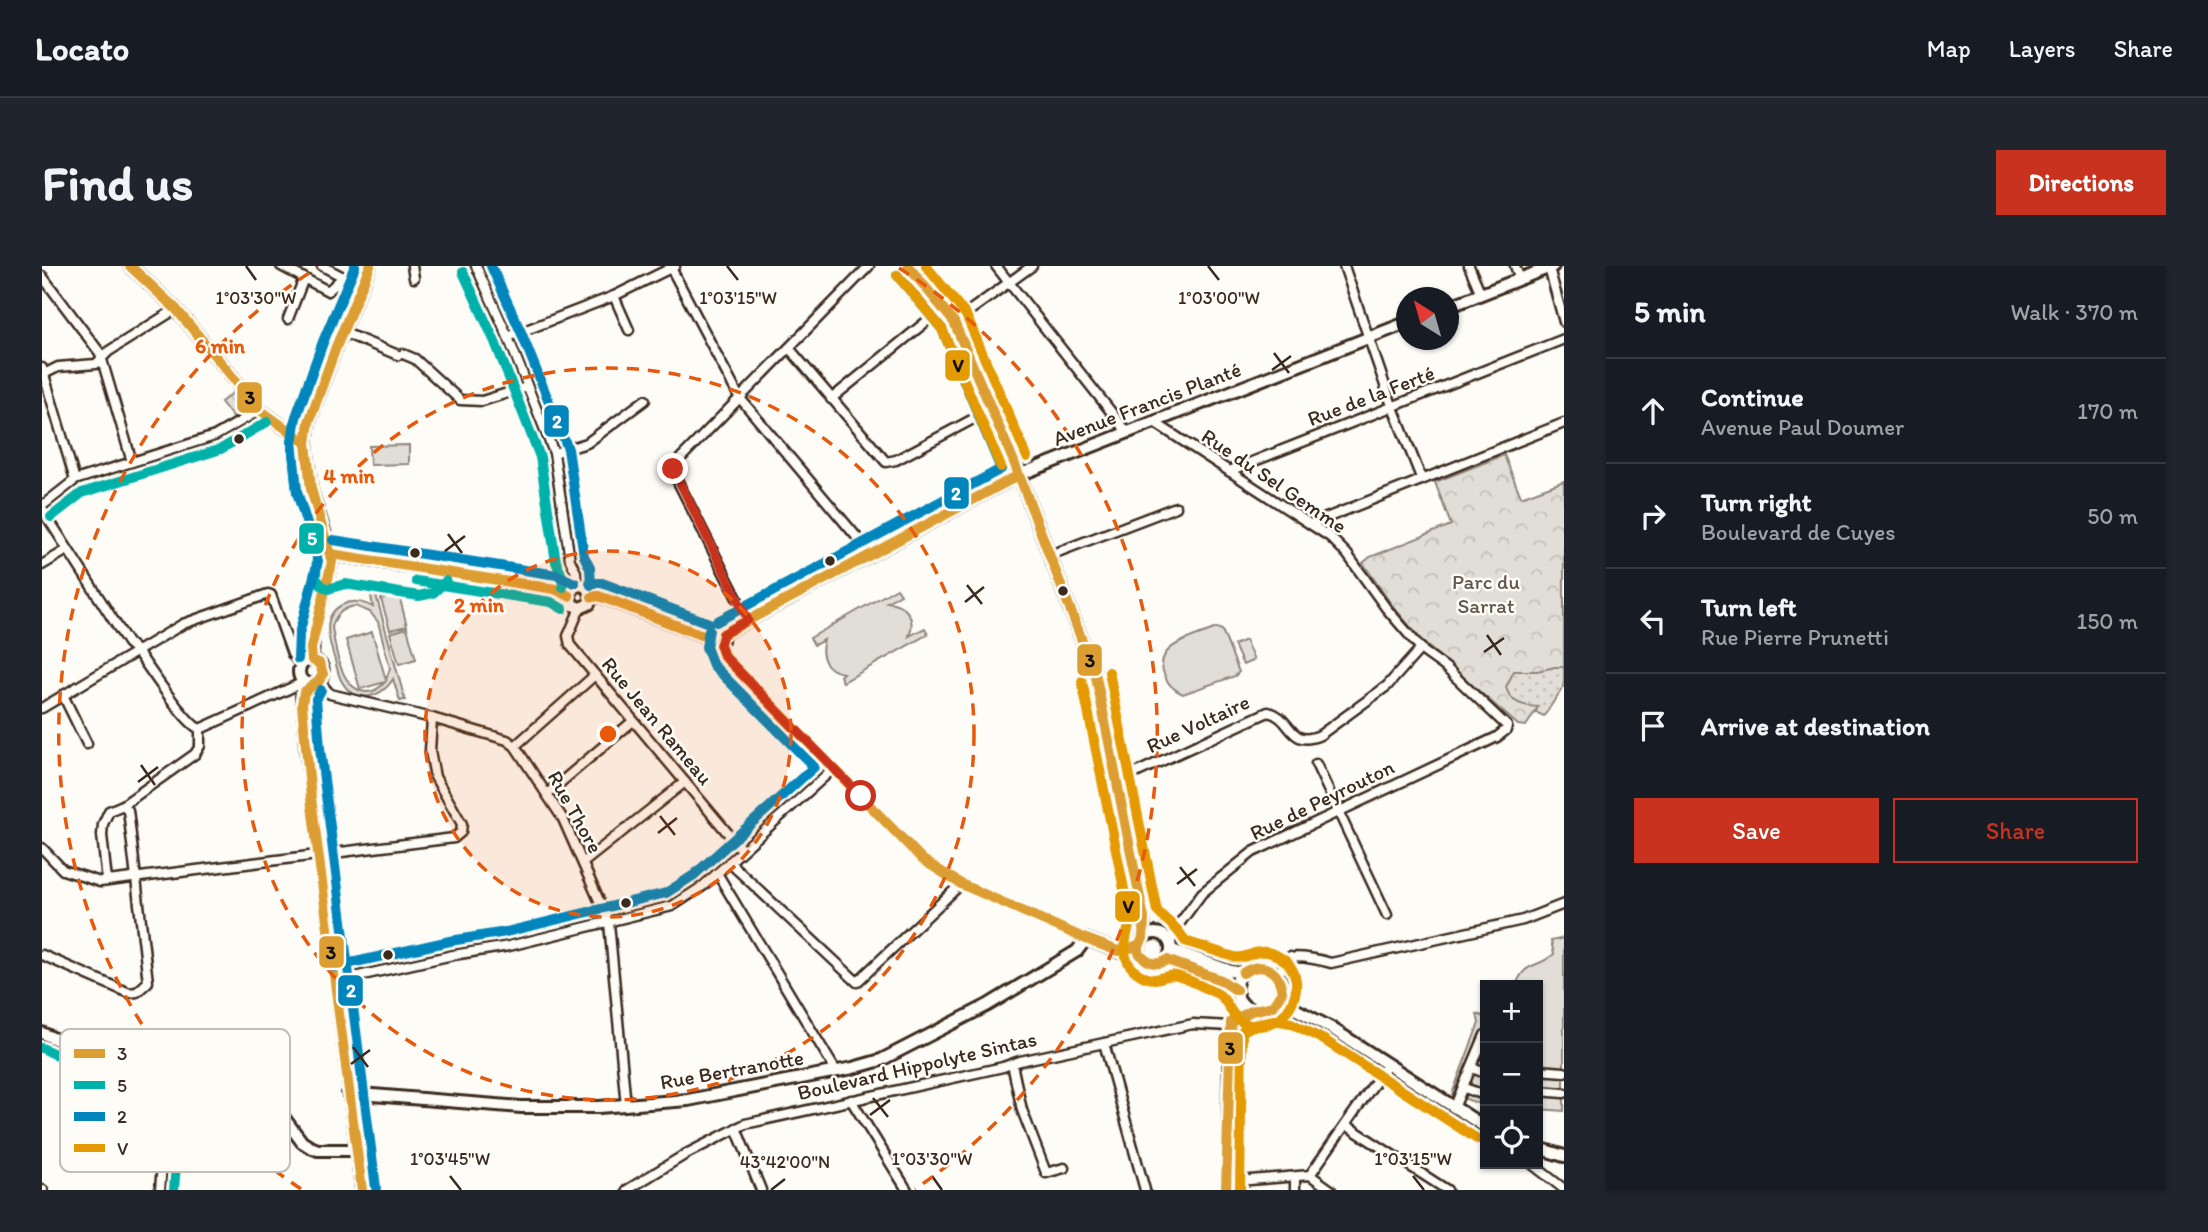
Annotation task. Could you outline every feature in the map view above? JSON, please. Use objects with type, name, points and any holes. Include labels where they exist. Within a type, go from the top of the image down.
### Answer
[{"type":"street","points":[[130,266],[176,309],[260,410],[306,443]]},
{"type":"street","points":[[281,266],[328,291],[343,277]]},
{"type":"street","points":[[322,266],[361,286]]},
{"type":"street","points":[[312,660],[311,648],[327,587],[331,554],[311,489],[306,443],[309,422],[370,266]]},
{"type":"street","points":[[412,266],[414,278]]},
{"type":"street","points":[[489,266],[477,269],[508,337],[554,453],[570,560],[576,572],[577,586]]},
{"type":"street","points":[[748,620],[673,469],[739,397],[869,266]]},
{"type":"street","points":[[908,266],[954,322],[1019,475],[1096,677],[1144,918],[1139,953],[1146,962]]},
{"type":"street","points":[[996,266],[1127,432]]},
{"type":"street","points":[[954,322],[1032,266]]},
{"type":"street","points":[[1344,266],[1367,339],[1422,480]]},
{"type":"street","points":[[1469,266],[1481,294]]},
{"type":"street","points":[[1515,266],[1520,279]]},
{"type":"street","points":[[508,337],[614,296],[672,267],[739,397],[871,554]]},
{"type":"street","points":[[1459,303],[1550,267],[1564,322]]},
{"type":"street","points":[[42,276],[64,302],[102,358],[132,462]]},
{"type":"street","points":[[288,319],[304,278]]},
{"type":"street","points":[[614,296],[629,330]]},
{"type":"street","points":[[831,399],[943,308]]},
{"type":"street","points":[[75,480],[43,372],[58,367],[96,364],[116,347],[176,309]]},
{"type":"street","name":"Avenue Francis Planté","points":[[721,639],[748,620],[1019,475],[1396,327]]},
{"type":"street","points":[[342,332],[415,359],[460,400],[482,401],[527,387]]},
{"type":"street","name":"Rue de la Ferté","points":[[1229,471],[1564,339]]},
{"type":"street","points":[[789,348],[886,462],[896,460],[992,409]]},
{"type":"street","points":[[554,453],[587,443],[645,400]]},
{"type":"street","points":[[260,410],[215,436],[75,480],[42,508],[128,643],[195,728],[200,729],[310,683]]},
{"type":"street","name":"Rue du Sel Gemme","points":[[1154,422],[1330,537],[1342,548],[1386,608],[1422,648],[1503,721],[1507,726],[1506,730]]},
{"type":"street","points":[[1311,524],[1564,423]]},
{"type":"street","points":[[1050,555],[1176,507]]},
{"type":"street","points":[[42,565],[67,550]]},
{"type":"street","points":[[331,554],[555,589],[569,596]]},
{"type":"street","points":[[577,586],[588,588],[592,597],[589,604],[580,608],[571,602],[569,596],[577,586]]},
{"type":"street","points":[[42,708],[183,624],[271,595],[292,654],[300,665],[299,676],[310,683],[330,694],[432,718],[507,740],[515,746],[595,675]]},
{"type":"street","points":[[592,597],[610,600],[704,636],[713,628],[719,629],[724,656],[923,860],[961,884],[1086,939],[1146,962],[1157,965],[1168,942]]},
{"type":"street","name":"Rue Jean Rameau","points":[[580,608],[568,636],[570,645],[742,850]]},
{"type":"street","name":"Rue Voltaire","points":[[1116,782],[1268,712],[1279,716],[1297,737],[1310,739],[1320,735],[1387,686],[1422,648]]},
{"type":"street","points":[[300,665],[312,660],[319,663],[323,670],[302,696],[302,705],[311,799],[362,1190]]},
{"type":"street","points":[[63,695],[87,744]]},
{"type":"street","points":[[42,848],[63,870],[100,882],[454,838],[461,832],[462,824],[436,777],[430,751],[432,718]]},
{"type":"street","points":[[547,794],[633,721]]},
{"type":"street","points":[[107,881],[103,824],[109,811],[123,805],[195,754],[200,746],[200,729]]},
{"type":"street","name":"Rue de Peyrouton","points":[[1168,942],[1202,893],[1253,852],[1497,737],[1506,730]]},
{"type":"street","name":"Rue Thore","points":[[515,746],[563,819],[609,923],[626,1106]]},
{"type":"street","points":[[1316,764],[1387,915]]},
{"type":"street","points":[[336,981],[609,923],[672,906],[717,873],[834,768]]},
{"type":"street","points":[[584,862],[685,782]]},
{"type":"street","points":[[42,955],[129,993],[144,988],[148,982],[128,810],[123,805]]},
{"type":"street","points":[[729,862],[857,982],[961,884]]},
{"type":"street","points":[[717,873],[836,1071]]},
{"type":"street","points":[[1251,1011],[1241,1004],[1236,990],[1243,972],[1252,967],[1290,956],[1331,962],[1523,920],[1564,904]]},
{"type":"street","points":[[1144,918],[1168,942],[1236,990]]},
{"type":"street","points":[[1118,950],[1141,942],[1148,933],[1231,971],[1243,972]]},
{"type":"street","name":"Rue Bertranotte","points":[[348,1093],[521,1107],[626,1106],[688,1100],[836,1071],[881,1060],[988,1005],[1077,951],[1086,939]]},
{"type":"street","points":[[1290,956],[1278,975],[1281,995],[1296,1009],[1331,1028],[1480,1124]]},
{"type":"street","points":[[1263,965],[1278,975]]},
{"type":"street","points":[[1273,1006],[1281,995]]},
{"type":"street","points":[[1241,1004],[1230,1024],[1226,1186],[1310,1175],[1331,1190]]},
{"type":"street","points":[[1230,1024],[1251,1011],[1273,1006],[1296,1009]]},
{"type":"street","name":"Boulevard Hippolyte Sintas","points":[[628,1190],[686,1154],[736,1128],[776,1116],[1193,1024],[1230,1024]]},
{"type":"street","points":[[42,1033],[60,1042]]},
{"type":"street","points":[[1104,1043],[1145,1190]]},
{"type":"street","points":[[1454,1108],[1480,1054]]},
{"type":"street","points":[[1012,1063],[1022,1110],[1046,1173],[1064,1168]]},
{"type":"street","points":[[1310,1175],[1388,1064]]},
{"type":"street","points":[[1472,1068],[1480,1071]]},
{"type":"street","points":[[1543,1070],[1564,1072]]},
{"type":"street","points":[[1464,1087],[1480,1093]]},
{"type":"street","points":[[1543,1091],[1564,1093]]},
{"type":"street","points":[[851,1100],[907,1190]]},
{"type":"street","points":[[1346,1125],[1447,1190]]},
{"type":"street","points":[[290,1126],[302,1142],[310,1147],[356,1150]]},
{"type":"street","points":[[736,1128],[761,1190]]},
{"type":"street","points":[[1543,1150],[1564,1156]]},
{"type":"street","points":[[1538,1169],[1564,1189]]},
{"type":"street","points":[[160,1190],[161,1172]]},
{"type":"street","points":[[1295,1177],[1295,1190]]},
{"type":"green space","points":[[234,392],[250,409],[235,420],[221,402]]},
{"type":"green space","points":[[409,445],[409,464],[370,465],[369,446]]},
{"type":"green space","name":"Parc du Sarrat","points":[[1504,455],[1521,497],[1564,481],[1564,667],[1526,726],[1518,725],[1424,643],[1391,604],[1363,563],[1370,557],[1451,525],[1435,482]]},
{"type":"green space","points":[[897,588],[901,594],[887,602],[899,605],[908,613],[911,623],[909,636],[925,628],[928,634],[843,682],[840,676],[843,673],[832,669],[823,657],[824,640],[814,645],[810,638]]},
{"type":"green space","points":[[376,595],[405,700],[400,701],[393,679],[375,695],[360,696],[346,688],[338,674],[328,634],[331,614],[350,602],[373,607],[371,596]],"holes":[[[355,606],[370,612],[378,622],[390,668],[386,680],[372,632],[346,640],[360,689],[385,682],[377,689],[367,692],[358,690],[351,684],[340,667],[332,627],[337,616],[346,608]]]},
{"type":"green space","points":[[399,595],[407,626],[390,630],[381,599]]},
{"type":"green space","points":[[407,628],[416,659],[399,664],[390,633]]},
{"type":"green space","points":[[1217,628],[1222,630],[1239,672],[1235,676],[1183,694],[1177,691],[1169,684],[1164,674],[1162,664],[1165,655],[1179,643]]},
{"type":"green space","points":[[1245,640],[1254,660],[1243,665],[1234,645]]},
{"type":"green space","points":[[1564,667],[1564,686],[1544,716],[1535,712],[1538,707],[1518,703],[1511,697],[1506,687],[1514,671],[1537,671]]},
{"type":"green space","points":[[1564,938],[1564,1111],[1543,1109],[1543,980],[1518,980],[1527,968],[1554,954],[1551,941]]},
{"type":"green space","points":[[1477,1014],[1480,1015],[1480,1104],[1452,1094],[1479,1023]]},
{"type":"transit line","name":"3","points":[[130,266],[176,309],[260,410],[306,443]]},
{"type":"transit line","name":"5","points":[[355,266],[323,342],[296,417],[292,441],[297,492],[317,556],[316,578],[328,589],[345,584],[419,596],[433,593],[446,581]]},
{"type":"transit line","name":"2","points":[[298,659],[299,634],[318,561],[297,492],[292,443],[295,420],[323,342],[355,266]]},
{"type":"transit line","name":"3","points":[[362,1190],[311,798],[302,705],[304,692],[319,681],[323,674],[319,663],[312,660],[311,648],[332,562],[311,489],[306,443],[309,422],[336,347],[370,266]]},
{"type":"transit line","name":"2","points":[[491,266],[568,449],[591,585]]},
{"type":"transit line","name":"3","points":[[908,266],[954,322],[1014,462],[1096,677],[1144,918],[1139,953],[1152,963],[1167,960]]},
{"type":"transit line","name":"V","points":[[926,266],[966,315],[1027,457]]},
{"type":"transit line","name":"5","points":[[463,272],[495,342],[540,457],[556,562],[563,587]]},
{"type":"transit line","name":"2","points":[[716,622],[1001,469],[942,329],[897,275]]},
{"type":"transit line","name":"V","points":[[897,275],[942,329],[1001,467]]},
{"type":"transit line","name":"5","points":[[51,517],[82,493],[221,449],[267,422]]},
{"type":"transit line","name":"3","points":[[723,634],[1019,475]]},
{"type":"transit line","name":"2","points":[[333,540],[557,575],[575,583]]},
{"type":"transit line","name":"3","points":[[331,554],[555,589],[569,596]]},
{"type":"transit line","name":"5","points":[[416,581],[551,602],[563,609]]},
{"type":"transit line","name":"2","points":[[590,583],[602,583],[709,623]]},
{"type":"transit line","name":"3","points":[[592,597],[610,600],[704,636]]},
{"type":"transit line","name":"2","points":[[333,967],[450,941],[506,932],[666,893],[694,875],[814,767],[713,665],[706,647],[709,630]]},
{"type":"transit line","name":"3","points":[[720,645],[724,656],[923,860],[961,884],[1086,939],[1118,951],[1139,946]]},
{"type":"transit line","name":"V","points":[[1082,681],[1130,919],[1125,948],[1128,961],[1133,969],[1146,977],[1155,979],[1177,976],[1218,994],[1242,1022],[1258,1026],[1272,1023],[1284,1015],[1296,989],[1294,974],[1286,962],[1271,953],[1234,957],[1185,941],[1157,911],[1109,672]]},
{"type":"transit line","name":"2","points":[[321,690],[316,699],[320,748],[376,1188]]},
{"type":"transit line","name":"3","points":[[1167,960],[1221,980],[1236,990]]},
{"type":"transit line","name":"3","points":[[1226,1190],[1231,1022],[1251,1011],[1273,1006],[1282,992],[1277,978],[1269,969],[1257,967],[1243,973]]},
{"type":"transit line","name":"V","points":[[1240,1190],[1242,1035],[1243,1031],[1256,1024],[1274,1020],[1291,1023],[1324,1040],[1477,1139]]},
{"type":"transit line","name":"5","points":[[42,1048],[60,1057]]},
{"type":"transit line","name":"5","points":[[174,1190],[175,1172]]},
{"type":"route","points":[[673,469],[748,620],[723,634],[720,645],[724,656],[861,796]]}]
